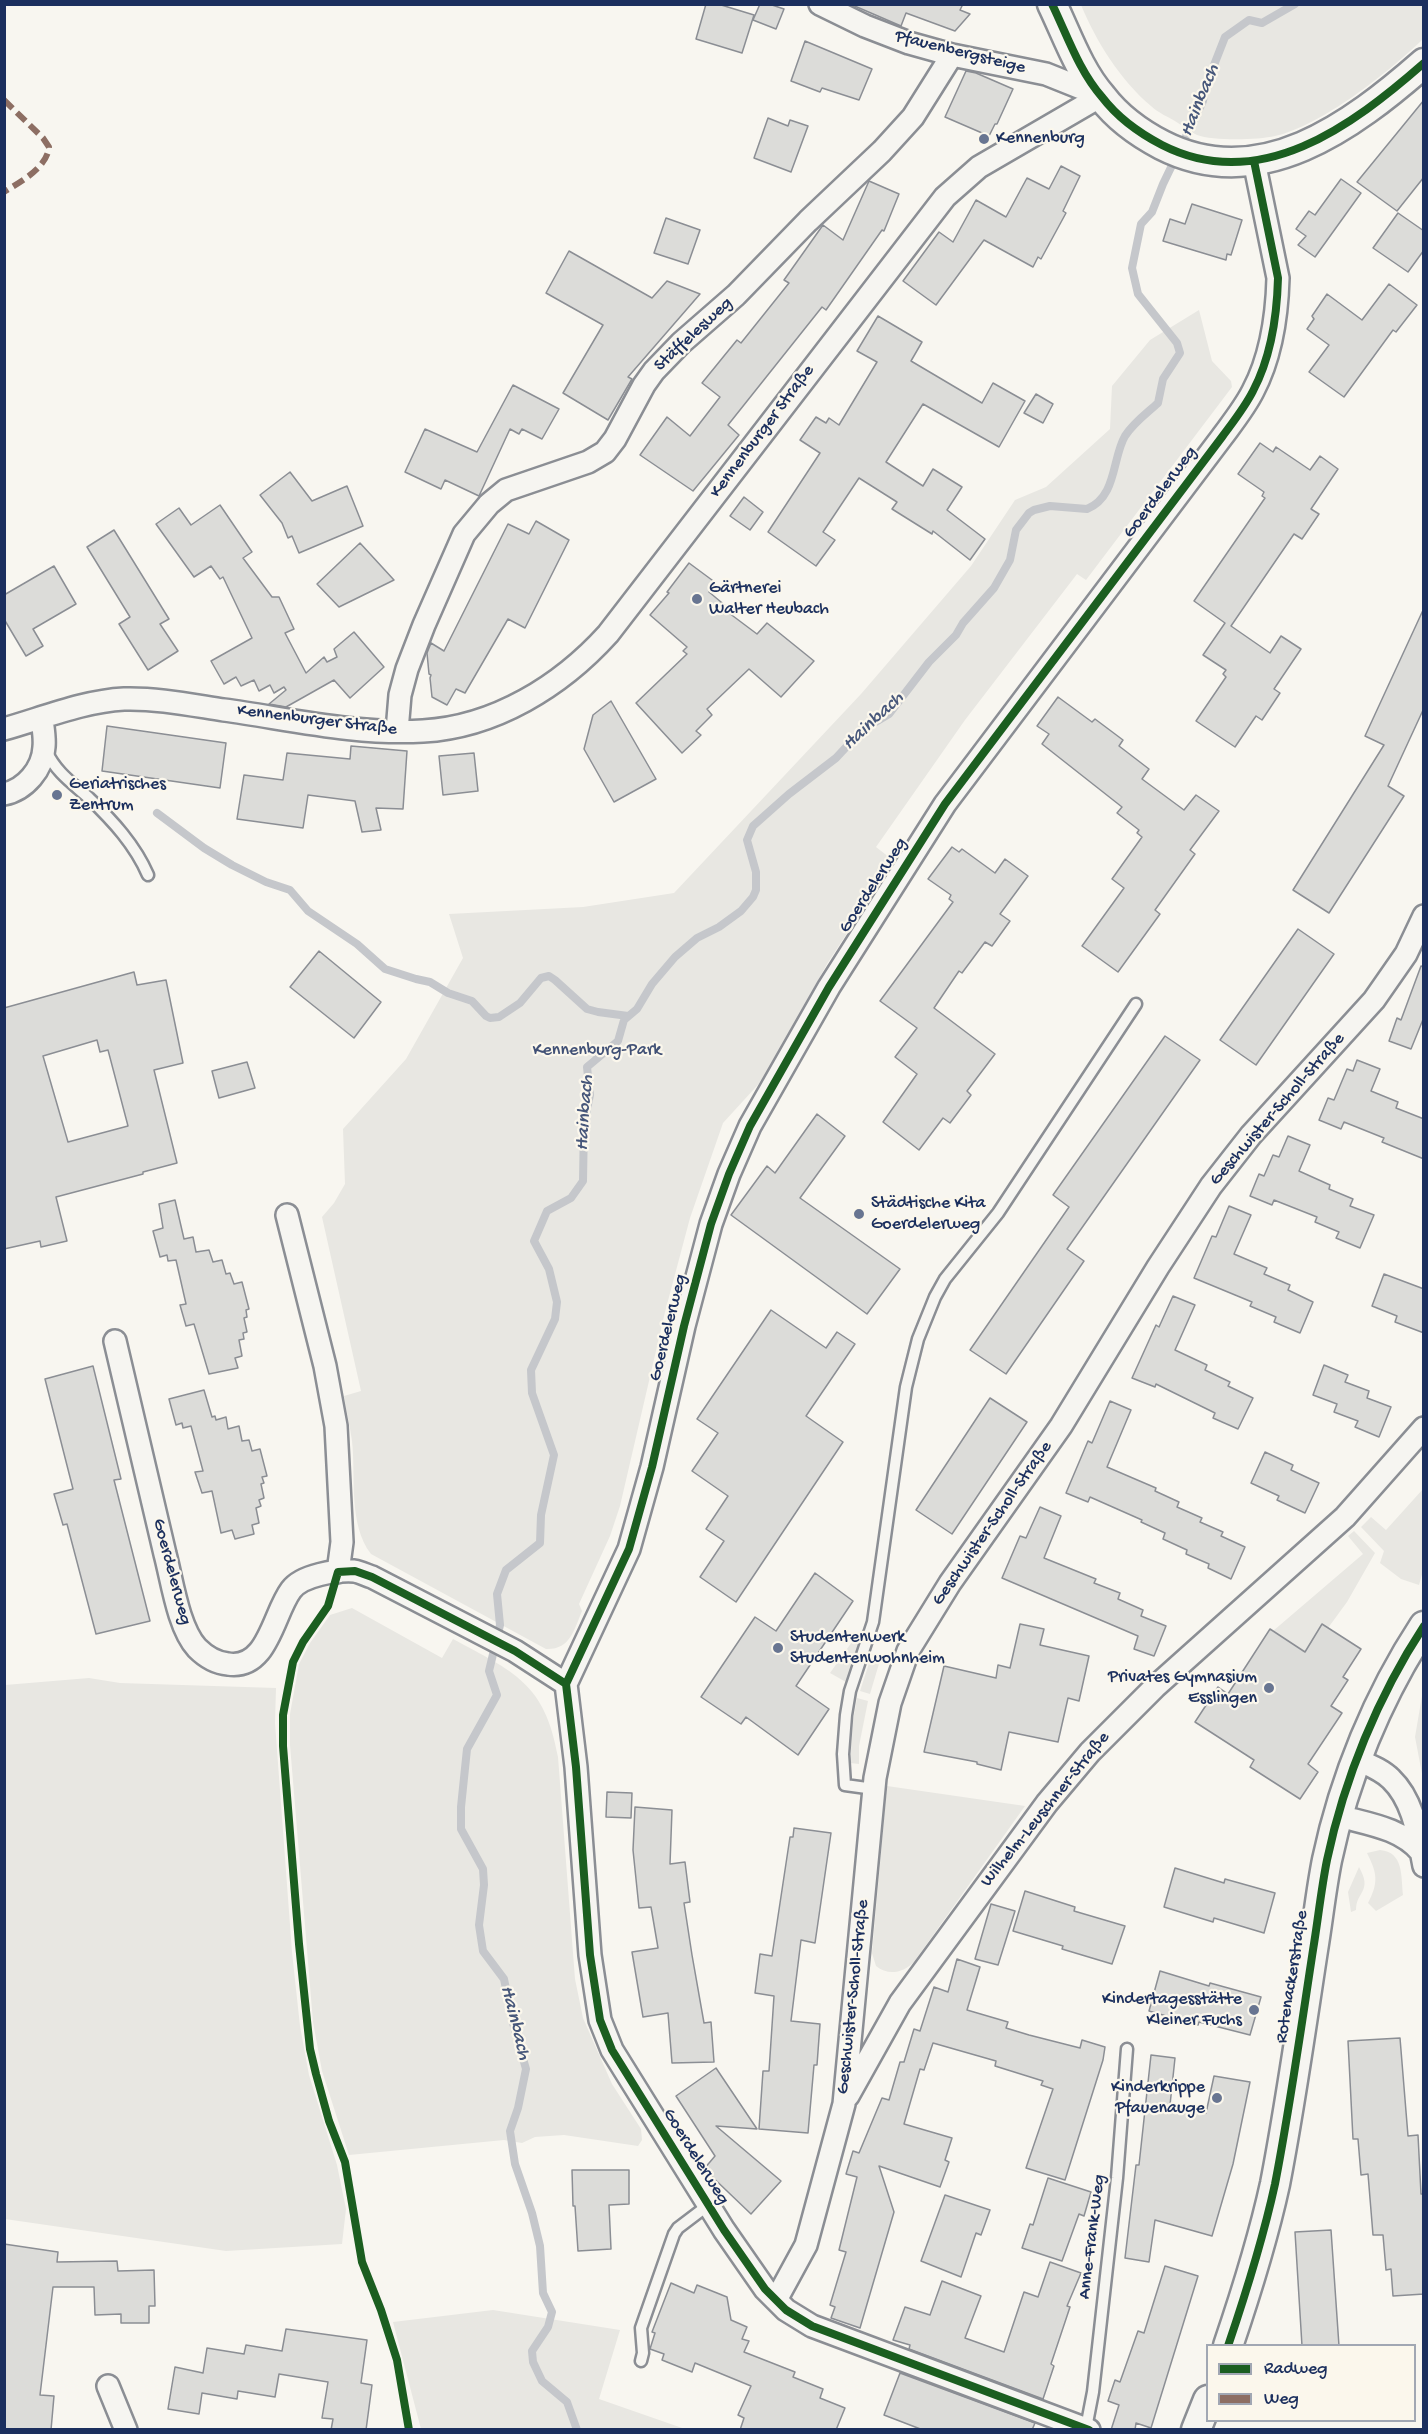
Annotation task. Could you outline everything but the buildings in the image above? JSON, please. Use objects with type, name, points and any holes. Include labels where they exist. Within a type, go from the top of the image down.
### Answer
[{"type":"main road","points":[[1052,4],[1082,67],[1101,96],[1138,132],[1191,158],[1212,162],[1254,161],[1277,156],[1317,141],[1374,103],[1424,63]]},
{"type":"main road","name":"Rotenackerstraße","points":[[1229,2344],[1255,2261],[1274,2185],[1321,1892],[1339,1816],[1358,1760],[1391,1682],[1424,1626]]},
{"type":"main road","points":[[1196,2430],[1206,2405]]},
{"type":"street","name":"Pfauenbergsteige","points":[[820,4],[887,35],[952,55],[1046,74],[1101,96]]},
{"type":"street","name":"Stäffelesweg","points":[[397,731],[400,695],[407,669],[430,609],[464,534],[489,504],[506,490],[588,462],[605,452],[615,439],[654,371],[681,343],[736,295],[808,221],[882,151],[912,117],[952,55]]},
{"type":"street","name":"Kennenburger Straße","points":[[4,729],[101,702],[139,699],[361,729],[397,731],[440,729],[494,714],[541,692],[580,664],[619,621],[945,197],[979,167],[1101,96]]},
{"type":"street","name":"Goerdelerweg","points":[[1088,2428],[812,2326],[792,2314],[765,2289],[707,2206],[612,2050],[600,2020],[592,1966],[576,1767],[566,1683],[629,1549],[649,1479],[711,1224],[750,1126],[828,987],[945,804],[1222,437],[1254,389],[1264,366],[1270,342],[1278,278],[1254,161]]},
{"type":"street","points":[[4,794],[14,792],[28,782],[39,765],[44,748],[42,719]]},
{"type":"street","name":"Geschwister-Scholl-Straße","points":[[776,2300],[806,2245],[844,2104],[874,1789],[890,1703],[899,1672],[923,1623],[1061,1426],[1158,1267],[1211,1186],[1251,1136],[1374,1000],[1406,954],[1424,916]]},
{"type":"street","points":[[287,1215],[325,1366],[336,1426],[342,1542],[338,1572]]},
{"type":"street","name":"Goerdelerweg","points":[[115,1341],[175,1594],[185,1627],[195,1646],[218,1662],[235,1665],[245,1663],[253,1658],[265,1644],[287,1597],[296,1585],[310,1578],[355,1571],[372,1577],[515,1651],[566,1683]]},
{"type":"street","name":"Wilhelm-Leuschner-Straße","points":[[844,2104],[900,2003],[1047,1803],[1090,1752],[1155,1686],[1345,1517],[1424,1428]]},
{"type":"street","points":[[1358,1760],[1380,1771],[1398,1787],[1411,1811],[1422,1859]]},
{"type":"street","points":[[1339,1816],[1407,1838],[1422,1859]]},
{"type":"street","points":[[108,2386],[126,2430]]},
{"type":"lane","points":[[44,748],[57,771],[97,806],[130,843],[148,875]]},
{"type":"lane","points":[[874,1789],[846,1785],[843,1775],[843,1733],[850,1692],[873,1622],[906,1387],[918,1339],[945,1279],[998,1212],[1136,1004]]},
{"type":"lane","name":"Anne-Frank-Weg","points":[[1088,2428],[1117,2178],[1127,2049]]},
{"type":"lane","points":[[641,2361],[643,2353],[641,2328],[674,2234],[678,2228],[707,2206]]},
{"type":"green space","points":[[1081,5],[1423,5],[1423,39],[1373,82],[1313,121],[1275,136],[1247,139],[1214,138],[1195,134],[1157,111],[1140,96],[1110,59]]},
{"type":"green space","name":"Kennenburg-Park","points":[[1199,310],[1212,361],[1231,381],[1232,387],[1086,580],[1077,574],[965,720],[876,847],[894,861],[827,964],[765,1077],[723,1123],[690,1218],[665,1312],[620,1506],[610,1536],[579,1604],[582,1611],[570,1638],[561,1646],[546,1649],[371,1554],[359,1529],[356,1515],[352,1441],[344,1396],[361,1391],[322,1217],[334,1203],[345,1184],[343,1129],[406,1059],[463,958],[449,914],[583,907],[674,893],[861,694],[971,566],[1015,500],[1046,487],[1110,429],[1112,386],[1150,340]]},
{"type":"green space","points":[[1423,1489],[1423,1571],[1419,1585],[1401,1579],[1380,1563],[1384,1551],[1361,1527],[1371,1517],[1386,1530]]},
{"type":"green space","points":[[1354,1531],[1375,1553],[1347,1602],[1328,1628],[1322,1625],[1307,1649],[1318,1661],[1273,1631],[1363,1554],[1348,1536]]},
{"type":"green space","points":[[352,1608],[442,1658],[453,1639],[510,1671],[524,1683],[545,1712],[558,1757],[575,1979],[583,2018],[612,2084],[641,2129],[642,2140],[638,2146],[564,2135],[535,2137],[522,2143],[504,2140],[349,2155],[322,2071],[313,2022],[290,1745],[290,1714],[299,1664],[310,1643],[330,1615]]},
{"type":"green space","points":[[854,1639],[860,1643],[846,1682],[830,1673]]},
{"type":"green space","points":[[872,1654],[881,1657],[870,1694],[860,1691]]},
{"type":"green space","points":[[89,1678],[120,1683],[276,1688],[275,1723],[292,1952],[300,2026],[309,2075],[337,2165],[346,2209],[342,2244],[226,2251],[5,2219],[5,1685]]},
{"type":"green space","points":[[1423,1690],[1423,1779],[1415,1737]]},
{"type":"green space","points":[[857,1698],[868,1701],[859,1746],[859,1764],[850,1763]]},
{"type":"green space","points":[[887,1786],[1025,1806],[914,1962],[905,1969],[895,1972],[885,1971],[876,1966],[872,1953]]},
{"type":"green space","points":[[1380,1850],[1388,1852],[1397,1860],[1400,1866],[1403,1895],[1376,1911],[1368,1903],[1374,1889],[1375,1878],[1367,1853]]},
{"type":"green space","points":[[1359,1867],[1363,1875],[1364,1887],[1356,1910],[1351,1912],[1348,1892]]},
{"type":"green space","points":[[493,2310],[620,2330],[599,2399],[685,2429],[421,2429],[393,2322]]},
{"type":"waterway","name":"Hainbach","points":[[577,2430],[567,2402],[542,2381],[533,2362],[532,2351],[548,2327],[552,2312],[543,2293],[540,2246],[532,2213],[515,2164],[510,2131],[518,2108],[526,2069],[504,1979],[483,1951],[479,1925],[484,1885],[483,1869],[461,1829],[467,1749],[497,1695],[489,1671],[500,1625],[497,1594],[506,1570],[540,1543],[541,1515],[554,1455],[532,1393],[531,1370],[555,1319],[557,1302],[549,1269],[534,1241],[547,1211],[571,1198],[583,1181],[584,1123],[590,1095],[587,1067],[618,1041],[624,1020],[637,1009],[652,984],[675,957],[697,938],[719,927],[741,911],[753,897],[756,890],[756,872],[747,840],[753,826],[789,794],[836,758],[862,730],[889,714],[929,662],[956,635],[963,623],[994,588],[1010,560],[1016,530],[1029,513],[1050,506],[1087,509],[1104,496],[1125,436],[1136,422],[1158,403],[1163,379],[1180,353],[1177,343],[1138,294],[1132,268],[1141,224],[1152,212],[1203,101],[1205,88],[1225,37],[1249,20],[1262,23],[1295,4]]},
{"type":"waterway","points":[[157,813],[204,848],[232,865],[266,882],[290,890],[308,911],[357,944],[385,969],[430,982],[448,993],[472,1001],[490,1018],[499,1017],[520,1003],[541,978],[549,976],[587,1009],[628,1016]]},
{"type":"marked path","points":[[4,100],[43,138],[49,147],[47,155],[38,168],[4,192]]},
{"type":"cycle path","points":[[1052,4],[1087,76],[1108,105],[1129,124],[1153,140],[1198,158],[1234,162],[1269,158],[1303,146],[1335,130],[1366,109],[1424,63]]},
{"type":"cycle path","points":[[1089,2430],[812,2326],[786,2310],[765,2289],[724,2230],[612,2050],[600,2020],[590,1955],[576,1767],[566,1684],[629,1549],[652,1467],[684,1326],[711,1224],[750,1126],[829,987],[945,804],[1230,426],[1246,403],[1259,378],[1272,336],[1278,278],[1254,161]]},
{"type":"cycle path","points":[[409,2430],[397,2360],[362,2262],[345,2162],[329,2121],[310,2049],[283,1746],[283,1715],[293,1662],[303,1642],[328,1606],[338,1572],[355,1571],[372,1577],[515,1651],[566,1684]]},
{"type":"cycle path","points":[[1229,2344],[1254,2266],[1275,2184],[1323,1882],[1334,1830],[1353,1769],[1378,1709],[1424,1626]]},
{"type":"place","name":"Kennenburg","points":[[984,139]]},
{"type":"place","name":"Gärtnerei Walter Heubach","points":[[697,599]]},
{"type":"place","name":"Geriatrisches Zentrum","points":[[57,795]]},
{"type":"place","name":"Städtische Kita Goerdelerweg","points":[[859,1214]]},
{"type":"place","name":"Studentenwerk Studentenwohnheim","points":[[778,1648]]},
{"type":"place","name":"Privates Gymnasium Esslingen","points":[[1269,1688]]},
{"type":"place","name":"Kindertagesstätte Kleiner Fuchs","points":[[1254,2010]]},
{"type":"place","name":"Kinderkrippe Pfauenauge","points":[[1217,2098]]}]
